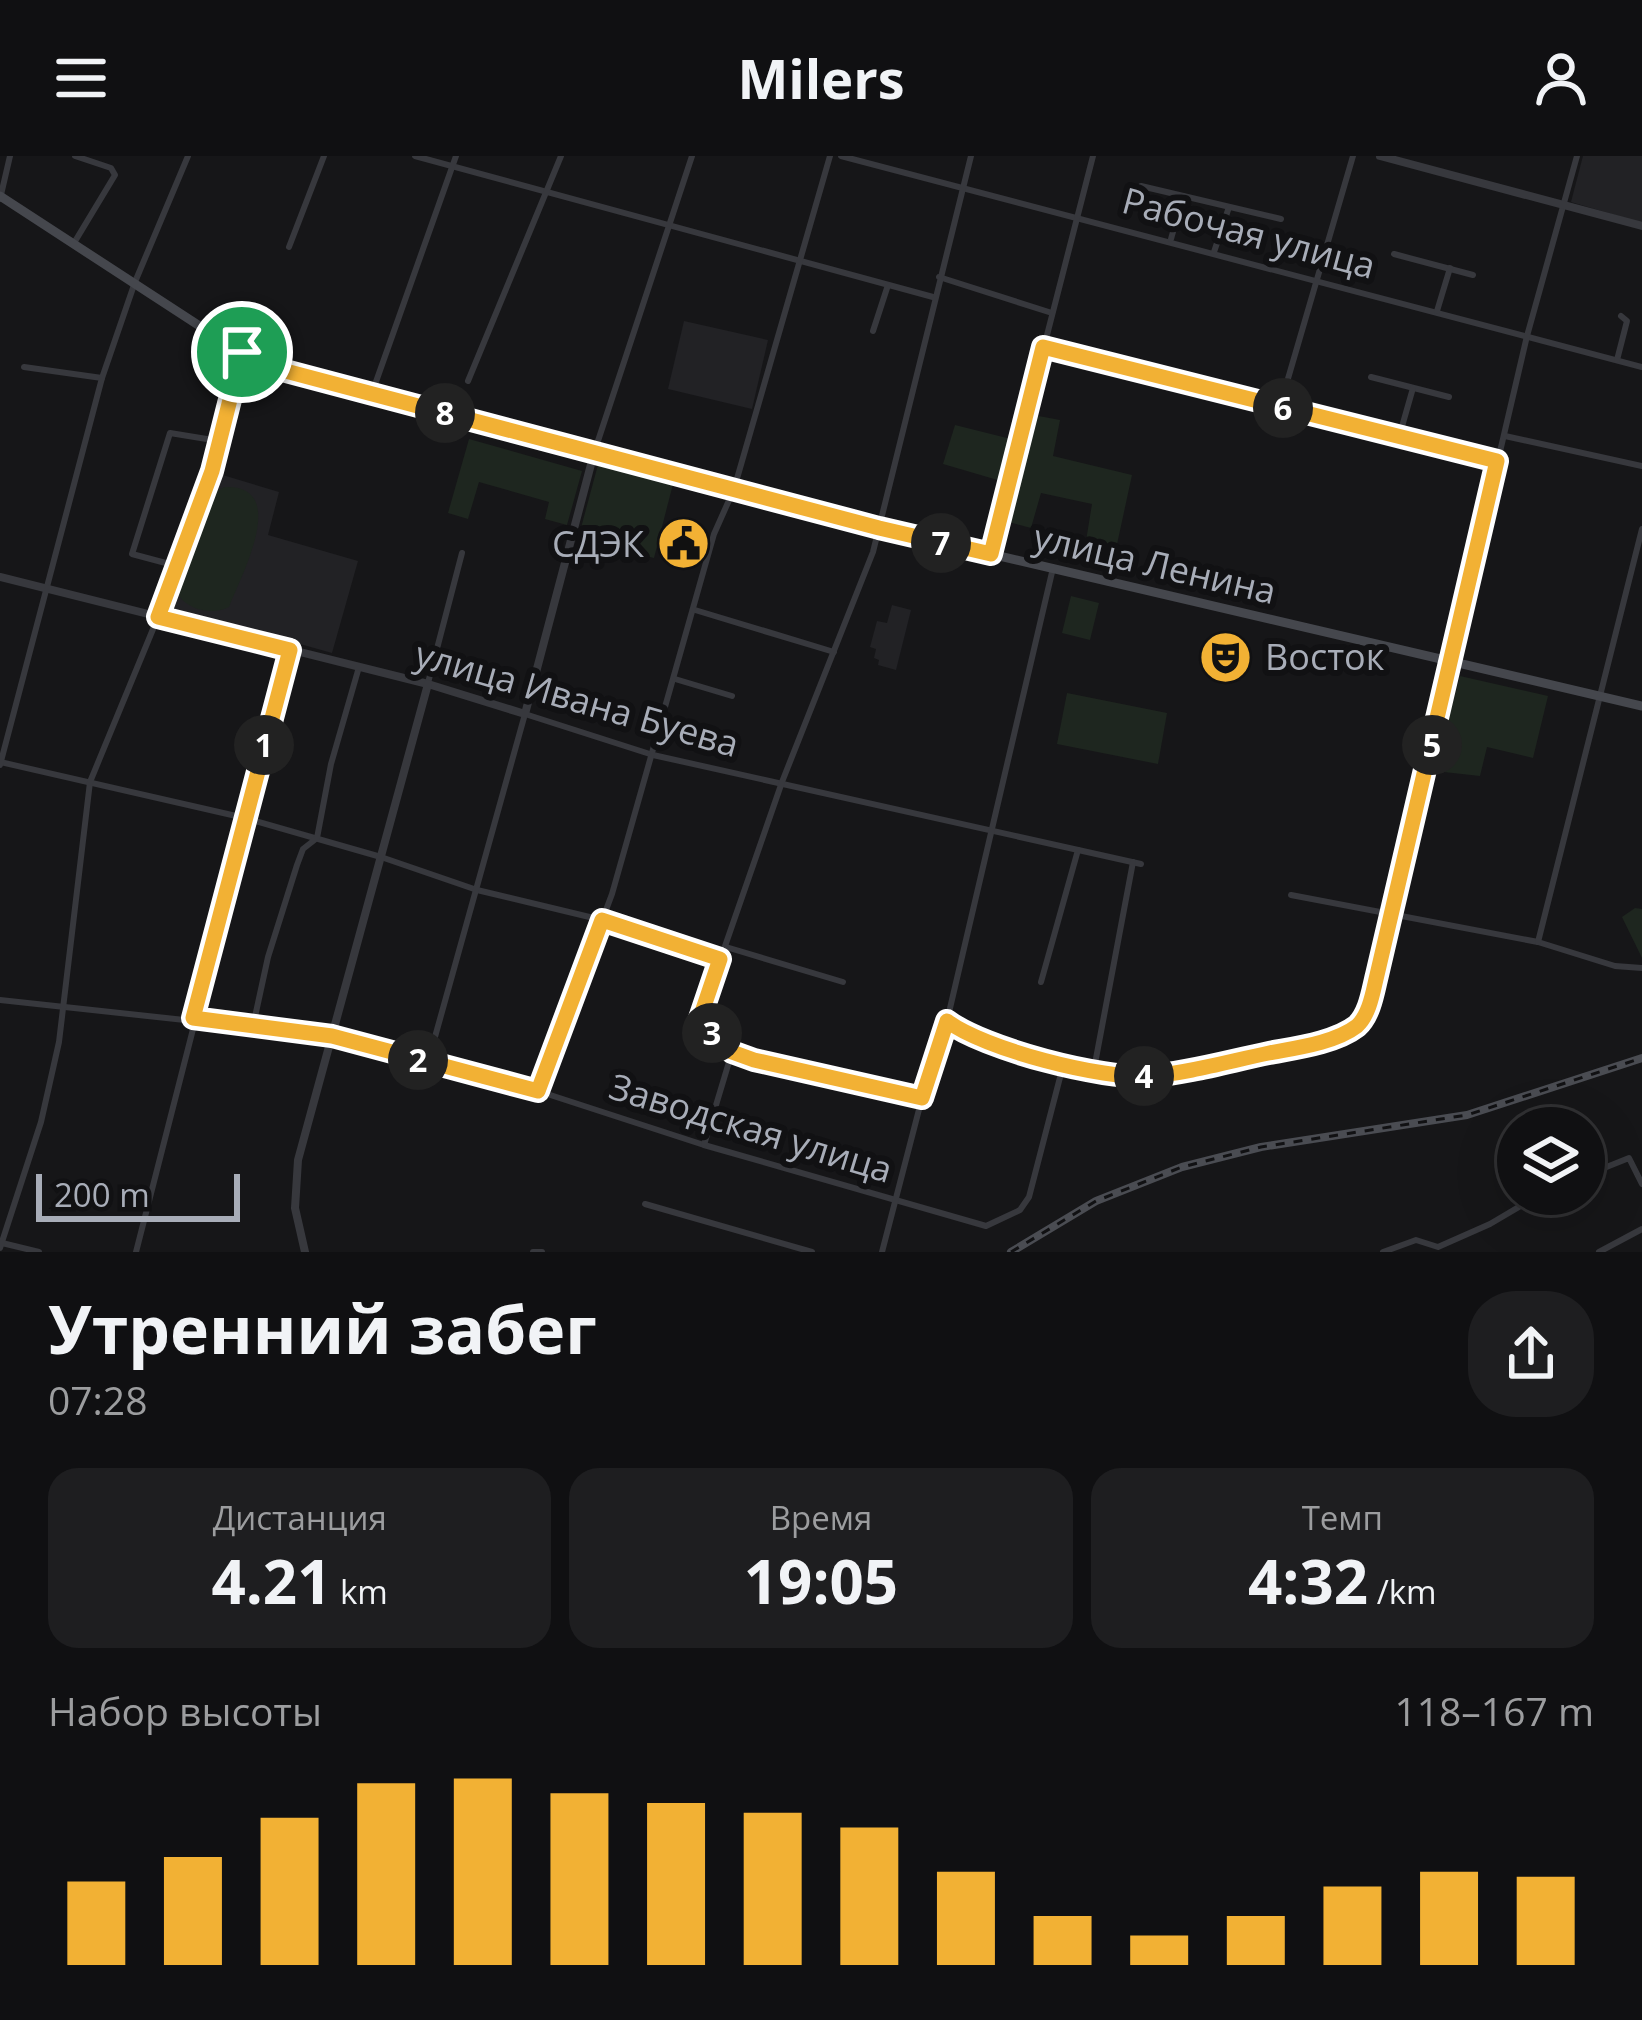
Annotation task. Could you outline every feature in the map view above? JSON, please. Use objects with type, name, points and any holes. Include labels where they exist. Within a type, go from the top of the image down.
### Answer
[{"type":"main road","name":"улица Ленина","points":[[0,197],[242,352],[278,369],[879,528],[1642,706]]},
{"type":"street","points":[[0,197],[10,156]]},
{"type":"street","points":[[74,243],[116,175],[111,168],[75,156]]},
{"type":"street","points":[[188,156],[101,378],[0,763],[244,818],[478,890],[602,920],[720,959]]},
{"type":"street","points":[[289,247],[324,156]]},
{"type":"street","points":[[415,156],[934,297]]},
{"type":"street","points":[[372,393],[457,156]]},
{"type":"street","points":[[468,381],[561,156]]},
{"type":"street","points":[[428,1062],[594,453],[692,156]]},
{"type":"street","points":[[538,1091],[602,920],[830,156]]},
{"type":"street","name":"Рабочая улица","points":[[841,156],[1642,367]]},
{"type":"street","points":[[922,1098],[732,1052],[699,1021],[782,782],[879,528],[971,156]]},
{"type":"street","points":[[991,554],[1094,156]]},
{"type":"street","points":[[1279,407],[1352,156]]},
{"type":"street","points":[[1380,156],[1642,226]]},
{"type":"street","points":[[947,1021],[963,1033],[1007,1050],[1148,1077],[1289,1049],[1358,1025],[1367,1009],[1527,336],[1575,157]]},
{"type":"street","points":[[1141,186],[1281,219]]},
{"type":"street","points":[[1170,241],[1183,196]]},
{"type":"street","points":[[1214,252],[1229,207]]},
{"type":"street","points":[[1394,254],[1473,274]]},
{"type":"street","points":[[1437,311],[1450,268]]},
{"type":"street","points":[[939,277],[1052,313]]},
{"type":"street","points":[[873,331],[888,285]]},
{"type":"street","points":[[1617,360],[1627,321],[1621,316]]},
{"type":"street","points":[[1043,347],[1497,461]]},
{"type":"street","points":[[39,1252],[0,1244],[41,1122],[59,1042],[90,782],[212,471],[242,352]]},
{"type":"street","points":[[24,368],[101,378]]},
{"type":"street","points":[[1371,377],[1449,397]]},
{"type":"street","points":[[1400,437],[1413,388]]},
{"type":"street","points":[[177,566],[132,554],[170,433],[219,441]]},
{"type":"street","points":[[1505,436],[1642,466]]},
{"type":"street","points":[[1538,942],[1642,529]]},
{"type":"street","points":[[304,1252],[294,1187],[462,553]]},
{"type":"street","points":[[882,1252],[947,1021],[1053,568]]},
{"type":"street","name":"улица Ивана Буева","points":[[0,577],[428,684],[653,755],[1137,863],[1094,1069]]},
{"type":"street","points":[[695,610],[834,652]]},
{"type":"street","points":[[136,1252],[290,650]]},
{"type":"street","points":[[253,1026],[297,865],[303,849],[317,838],[331,764],[359,667]]},
{"type":"street","points":[[675,680],[732,696]]},
{"type":"street","points":[[1041,982],[1078,850]]},
{"type":"street","points":[[1291,895],[1538,942],[1615,966],[1642,968]]},
{"type":"street","points":[[726,947],[843,982]]},
{"type":"street","name":"Заводская улица","points":[[0,1000],[332,1036],[538,1091],[704,1145],[989,1225],[1019,1210],[1029,1197],[1064,1063]]},
{"type":"street","points":[[704,1145],[732,1052]]},
{"type":"street","points":[[1605,1168],[1629,1158],[1642,1184]]},
{"type":"street","points":[[645,1204],[812,1252]]},
{"type":"street","points":[[1383,1252],[1416,1240],[1437,1249],[1505,1215]]},
{"type":"street","points":[[1599,1252],[1642,1229]]},
{"type":"shaded area","points":[[1583,156],[1642,156],[1642,223],[1571,202]]},
{"type":"shaded area","points":[[684,321],[768,340],[752,409],[668,389]]},
{"type":"shaded area","points":[[1028,414],[1060,420],[1053,456],[1132,475],[1116,549],[1086,541],[1092,504],[1041,493],[1031,528],[1001,520]]},
{"type":"shaded area","points":[[955,425],[1011,439],[1001,481],[943,464]]},
{"type":"shaded area","points":[[469,439],[582,471],[567,525],[545,519],[549,502],[479,482],[468,519],[448,513]]},
{"type":"shaded area","points":[[599,461],[674,480],[654,558],[578,539]]},
{"type":"shaded area","points":[[216,473],[279,492],[268,535],[358,561],[332,653],[168,607]]},
{"type":"shaded area","points":[[225,487],[244,490],[255,500],[256,534],[229,607],[202,610],[179,596],[186,560],[213,492]]},
{"type":"shaded area","points":[[1071,596],[1099,603],[1090,640],[1062,633]]},
{"type":"shaded area","points":[[892,605],[911,610],[896,670],[878,665],[876,649],[870,647],[877,621],[887,623]]},
{"type":"shaded area","points":[[1460,676],[1548,696],[1533,758],[1487,747],[1480,776],[1435,771]]},
{"type":"shaded area","points":[[1067,693],[1167,713],[1158,764],[1057,744]]},
{"type":"shaded area","points":[[1642,909],[1642,958],[1622,917]]},
{"type":"railway","points":[[1011,1252],[1096,1201],[1182,1167],[1261,1147],[1467,1115],[1642,1058]]},
{"type":"place","name":"СДЭК","points":[[683,544]]},
{"type":"place","name":"Восток","points":[[1226,657]]},
{"type":"route","points":[[1043,347],[1497,461],[1363,1018],[1345,1033],[1289,1049],[1148,1077],[1007,1050],[963,1033],[947,1021],[922,1098],[732,1052],[699,1021],[720,959],[602,920],[538,1091],[332,1036],[193,1018],[290,650],[158,617],[212,471],[242,352],[278,369],[991,554],[1043,347]]}]
